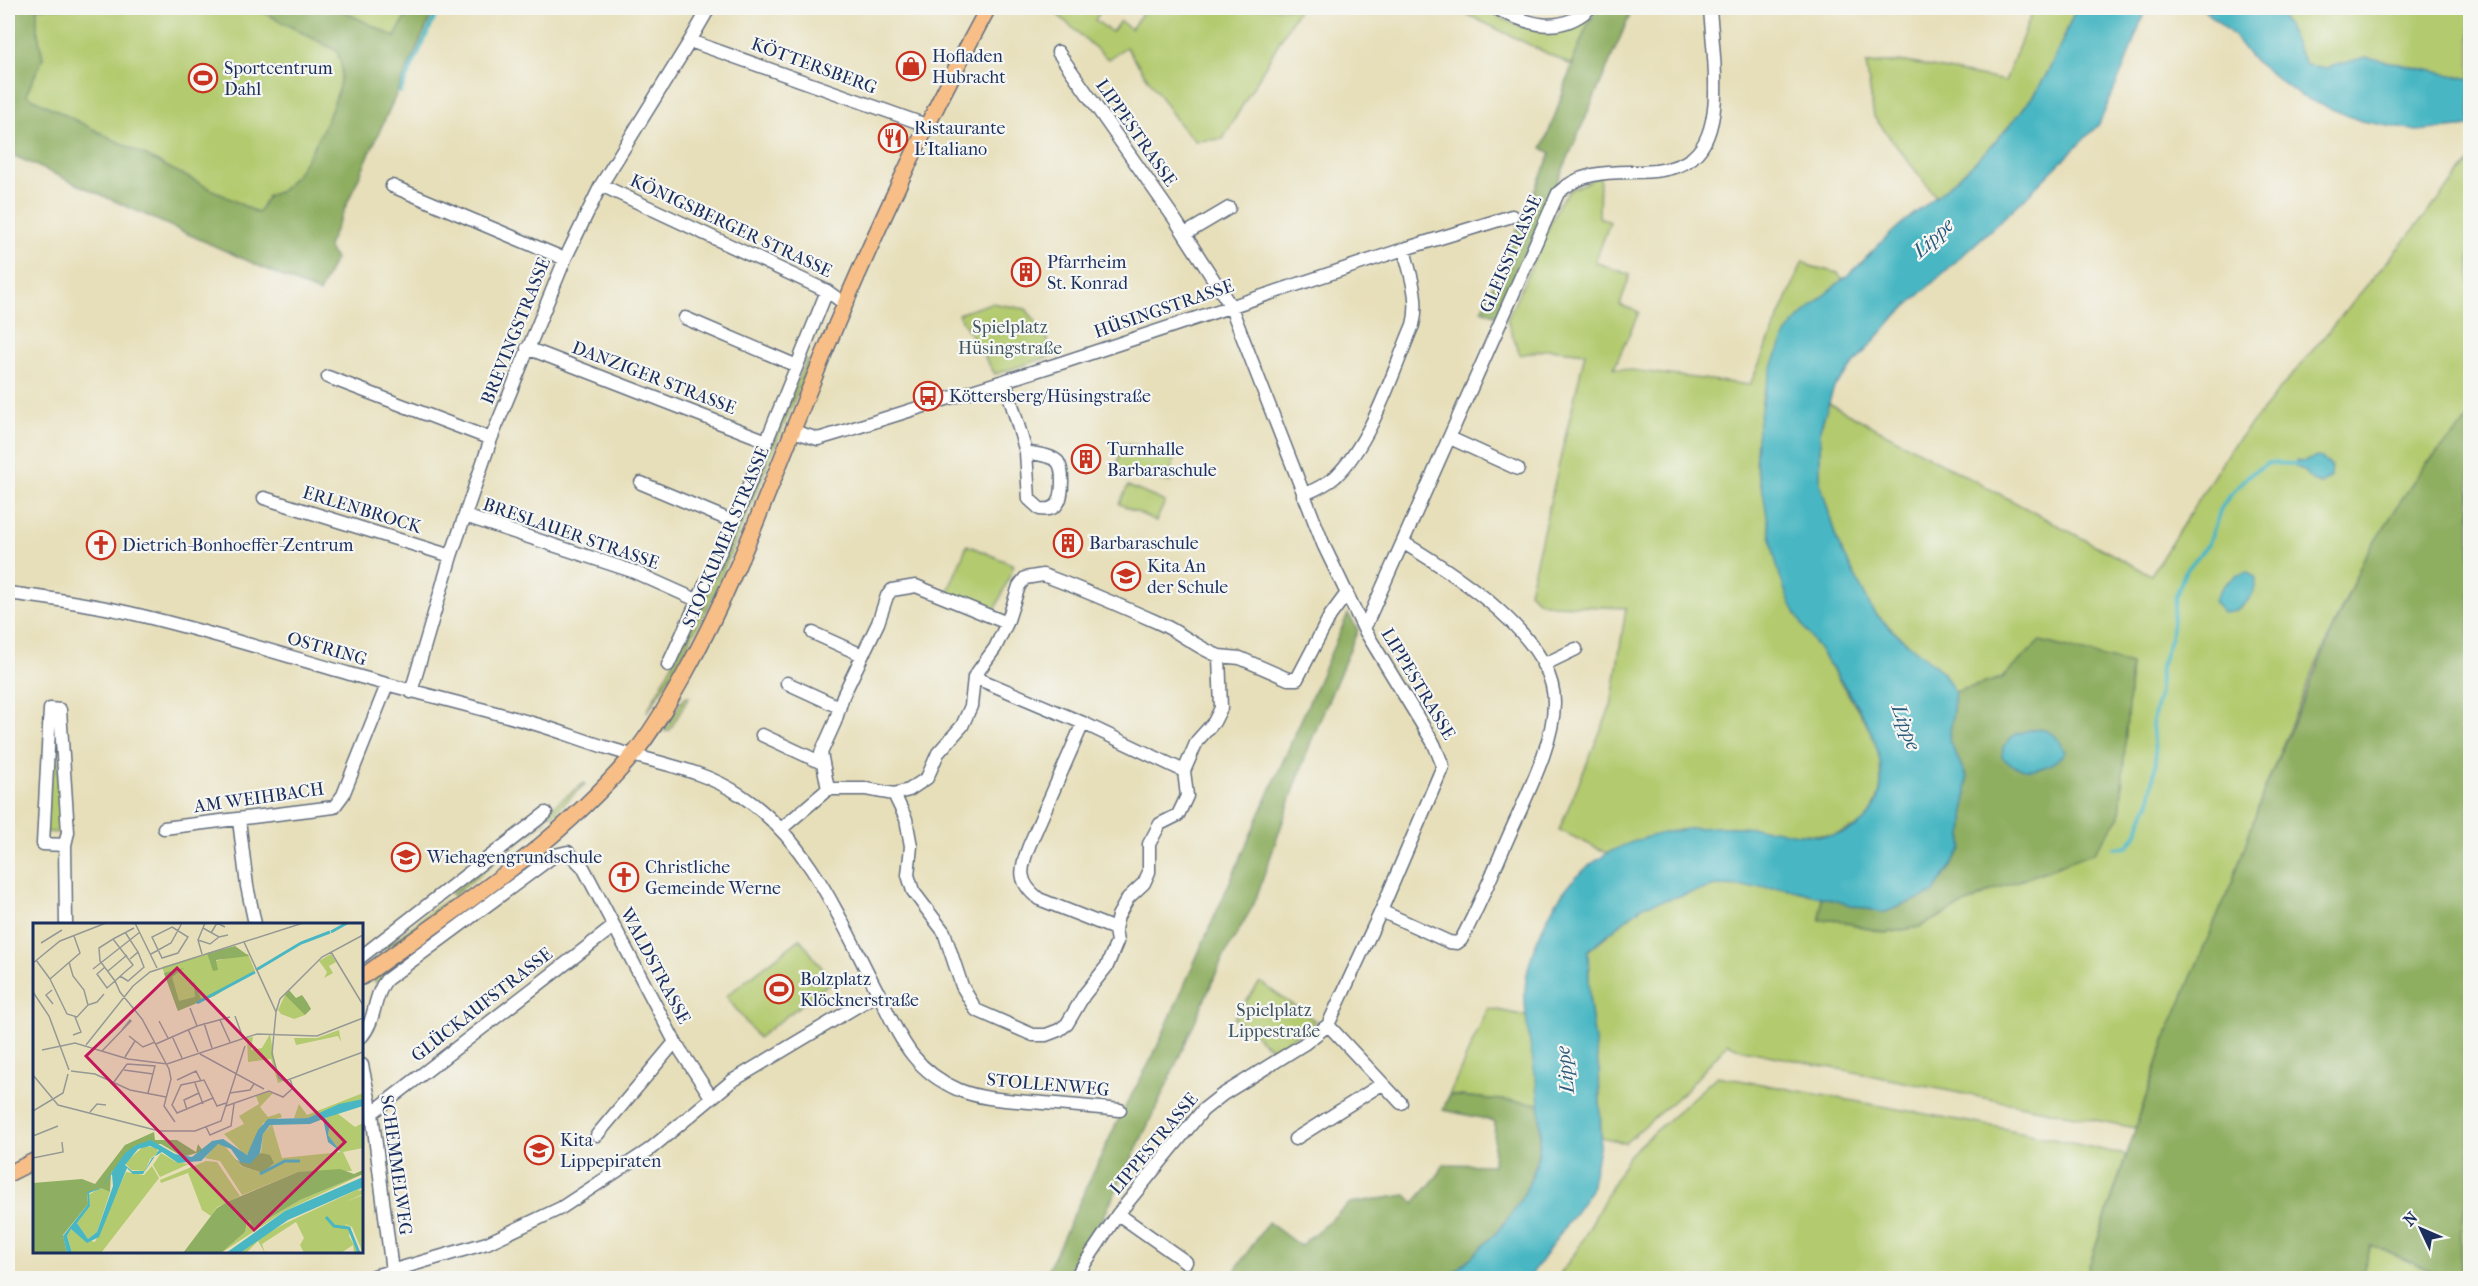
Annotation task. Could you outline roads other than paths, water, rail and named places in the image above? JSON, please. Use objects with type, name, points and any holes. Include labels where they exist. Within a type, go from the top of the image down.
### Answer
[{"type":"main road","name":"STOCKUMER STRASSE","points":[[363,976],[522,862],[593,800],[634,754],[674,693],[728,591],[889,202],[987,8]]},
{"type":"main road","points":[[8,1174],[33,1162]]},
{"type":"street","name":"BREVINGSTRASSE","points":[[411,692],[451,556],[491,439],[565,259],[601,185],[709,8]]},
{"type":"street","points":[[1495,8],[1520,20],[1540,26],[1570,21],[1590,8]]},
{"type":"street","name":"GLEISSTRASSE","points":[[1364,629],[1558,194],[1574,181],[1590,175],[1660,171],[1677,166],[1692,157],[1703,144],[1712,123],[1715,104],[1710,8]]},
{"type":"street","name":"KÖTTERSBERG","points":[[690,41],[926,125]]},
{"type":"street","name":"LIPPESTRASSE","points":[[1058,52],[1185,234],[1230,305],[1324,546],[1364,629],[1434,744],[1443,766],[1381,911],[1328,1025],[1304,1044],[1211,1103],[1181,1134],[1118,1214],[1075,1278]]},
{"type":"street","name":"KÖNIGSBERGER STRASSE","points":[[601,185],[827,291],[845,304]]},
{"type":"street","points":[[392,186],[565,259]]},
{"type":"street","points":[[1185,234],[1229,208]]},
{"type":"street","name":"HÜSINGSTRASSE","points":[[793,431],[818,439],[1005,381],[1230,305],[1512,216]]},
{"type":"street","points":[[1303,495],[1334,479],[1357,450],[1369,429],[1413,325],[1416,300],[1404,249]]},
{"type":"street","name":"STOCKUMER STRASSE","points":[[668,665],[734,522],[827,291]]},
{"type":"street","points":[[685,318],[797,366]]},
{"type":"street","name":"DANZIGER STRASSE","points":[[527,348],[767,441]]},
{"type":"street","points":[[328,377],[491,439]]},
{"type":"street","points":[[1005,381],[1026,452],[1029,499],[1040,510],[1050,509],[1062,498],[1060,466],[1054,459],[1026,452]]},
{"type":"street","points":[[1450,438],[1518,469]]},
{"type":"street","name":"STOCKUMER STRASSE","points":[[641,483],[734,522]]},
{"type":"street","name":"ERLENBROCK","points":[[264,498],[451,556]]},
{"type":"street","name":"BRESLAUER STRASSE","points":[[465,516],[632,571],[699,601]]},
{"type":"street","points":[[1381,911],[1449,942],[1457,943],[1461,940],[1524,802],[1553,720],[1554,691],[1542,665],[1513,624],[1489,601],[1448,569],[1404,543]]},
{"type":"street","points":[[781,829],[828,789],[866,789],[894,794],[909,790],[927,778],[941,748],[962,726],[971,706],[974,677],[995,648],[1007,623],[1019,586],[1025,578],[1037,574],[1043,575],[1158,623],[1183,635],[1200,649],[1219,656],[1240,658],[1288,679],[1297,679],[1330,616],[1347,593]]},
{"type":"street","points":[[828,789],[821,753],[839,707],[892,590],[915,586],[1007,623]]},
{"type":"street","name":"OSTRING","points":[[8,593],[129,613],[411,692],[540,725],[610,749],[634,754]]},
{"type":"street","points":[[813,633],[862,655]]},
{"type":"street","points":[[1542,665],[1576,649]]},
{"type":"street","points":[[894,794],[906,819],[911,846],[908,876],[913,891],[944,932],[962,986],[976,1010],[1033,1035],[1046,1035],[1059,1030],[1074,1015],[1084,995],[1107,966],[1117,942],[1115,929],[1118,916],[1128,898],[1144,883],[1149,872],[1149,844],[1160,824],[1178,815],[1187,796],[1185,771],[1197,741],[1214,722],[1221,708],[1219,656]]},
{"type":"street","points":[[974,677],[1083,723],[1185,771]]},
{"type":"street","points":[[787,683],[839,707]]},
{"type":"street","name":"AM WEIHBACH","points":[[164,828],[334,807],[340,802],[387,685]]},
{"type":"street","points":[[65,845],[43,844],[50,709],[60,710],[68,832],[65,845],[66,923]]},
{"type":"street","points":[[1083,723],[1021,866],[1022,877],[1031,893],[1039,899],[1115,929]]},
{"type":"street","points":[[762,735],[822,763]]},
{"type":"street","name":"STOLLENWEG","points":[[634,754],[688,770],[723,785],[749,801],[781,829],[822,886],[896,1029],[915,1060],[942,1081],[975,1096],[1120,1110]]},
{"type":"street","points":[[363,955],[546,813]]},
{"type":"street","points":[[239,820],[247,886],[255,923]]},
{"type":"street","name":"WALDSTRASSE","points":[[363,1035],[369,1028],[380,989],[386,980],[561,853],[568,852],[578,860],[675,1042],[711,1097]]},
{"type":"street","name":"GLÜCKAUFSTRASSE","points":[[372,1113],[614,927]]},
{"type":"street","points":[[366,1278],[487,1243],[561,1208],[649,1150],[711,1097],[758,1065],[879,993]]},
{"type":"street","points":[[1328,1025],[1401,1103]]},
{"type":"street","name":"WALDSTRASSE","points":[[597,1135],[675,1042]]},
{"type":"street","name":"SCHEMMELWEG","points":[[363,1070],[372,1113],[392,1271]]},
{"type":"street","points":[[1294,1139],[1382,1084]]},
{"type":"street","name":"LIPPESTRASSE","points":[[1118,1214],[1186,1262]]},
{"type":"water","name":"Lippe","points":[[2076,8],[2146,8],[2099,124],[2022,201],[1894,318],[1834,387],[1820,429],[1820,482],[1837,541],[1873,611],[1896,634],[1943,672],[1955,692],[1949,740],[1967,778],[1962,849],[1933,893],[1883,913],[1786,888],[1716,886],[1643,906],[1588,950],[1590,1004],[1599,1072],[1601,1137],[1591,1190],[1529,1278],[1448,1278],[1488,1241],[1512,1213],[1522,1198],[1536,1164],[1540,1143],[1539,1102],[1525,1001],[1527,975],[1544,926],[1556,903],[1571,882],[1595,861],[1637,840],[1684,829],[1708,827],[1833,835],[1850,830],[1864,821],[1878,800],[1881,769],[1876,746],[1866,723],[1839,677],[1797,616],[1778,571],[1756,462],[1758,426],[1764,394],[1780,348],[1792,326],[1893,231],[1964,172],[2017,117],[2047,73]]},
{"type":"water","points":[[2202,8],[2278,8],[2306,65],[2326,68],[2366,57],[2470,79],[2470,126],[2417,131],[2361,121],[2300,96],[2251,58],[2233,35]]},
{"type":"water","points":[[2317,457],[2322,458],[2331,466],[2330,477],[2321,484],[2295,466],[2296,461],[2303,462]]},
{"type":"water","points":[[2248,572],[2256,578],[2251,597],[2236,610],[2223,613],[2214,601],[2217,596],[2232,579]]},
{"type":"water","points":[[2038,728],[2048,731],[2061,743],[2065,752],[2058,759],[2043,767],[2026,769],[2009,763],[2002,757],[2003,747],[2015,734]]},
{"type":"waterway","points":[[400,92],[439,8]]},
{"type":"waterway","points":[[2114,848],[2127,847],[2136,835],[2150,800],[2156,761],[2152,725],[2158,699],[2161,666],[2171,637],[2175,598],[2185,572],[2209,543],[2221,508],[2248,476],[2267,463],[2295,464]]},
{"type":"place","name":"Hofladen Hubracht","points":[[911,66]]},
{"type":"place","name":"Sportcentrum Dahl","points":[[203,78]]},
{"type":"place","name":"Ristaurante L'Italiano","points":[[893,138]]},
{"type":"place","name":"Pfarrheim St. Konrad","points":[[1026,272]]},
{"type":"place","name":"Köttersberg/Hüsingstraße","points":[[928,396]]},
{"type":"place","name":"Turnhalle Barbaraschule","points":[[1086,459]]},
{"type":"place","name":"Barbaraschule","points":[[1068,543]]},
{"type":"place","name":"Dietrich-Bonhoeffer-Zentrum","points":[[101,545]]},
{"type":"place","name":"Kita An der Schule","points":[[1126,576]]},
{"type":"place","name":"Wiehagengrundschule","points":[[406,857]]},
{"type":"place","name":"Christliche Gemeinde Werne","points":[[624,877]]},
{"type":"place","name":"Bolzplatz Klöcknerstraße","points":[[779,989]]},
{"type":"place","name":"Kita Lippepiraten","points":[[539,1150]]},
{"type":"park label","name":"Spielplatz Hüsingstraße","points":[[1010,337]]},
{"type":"park label","name":"Spielplatz Lippestraße","points":[[1274,1020]]}]
